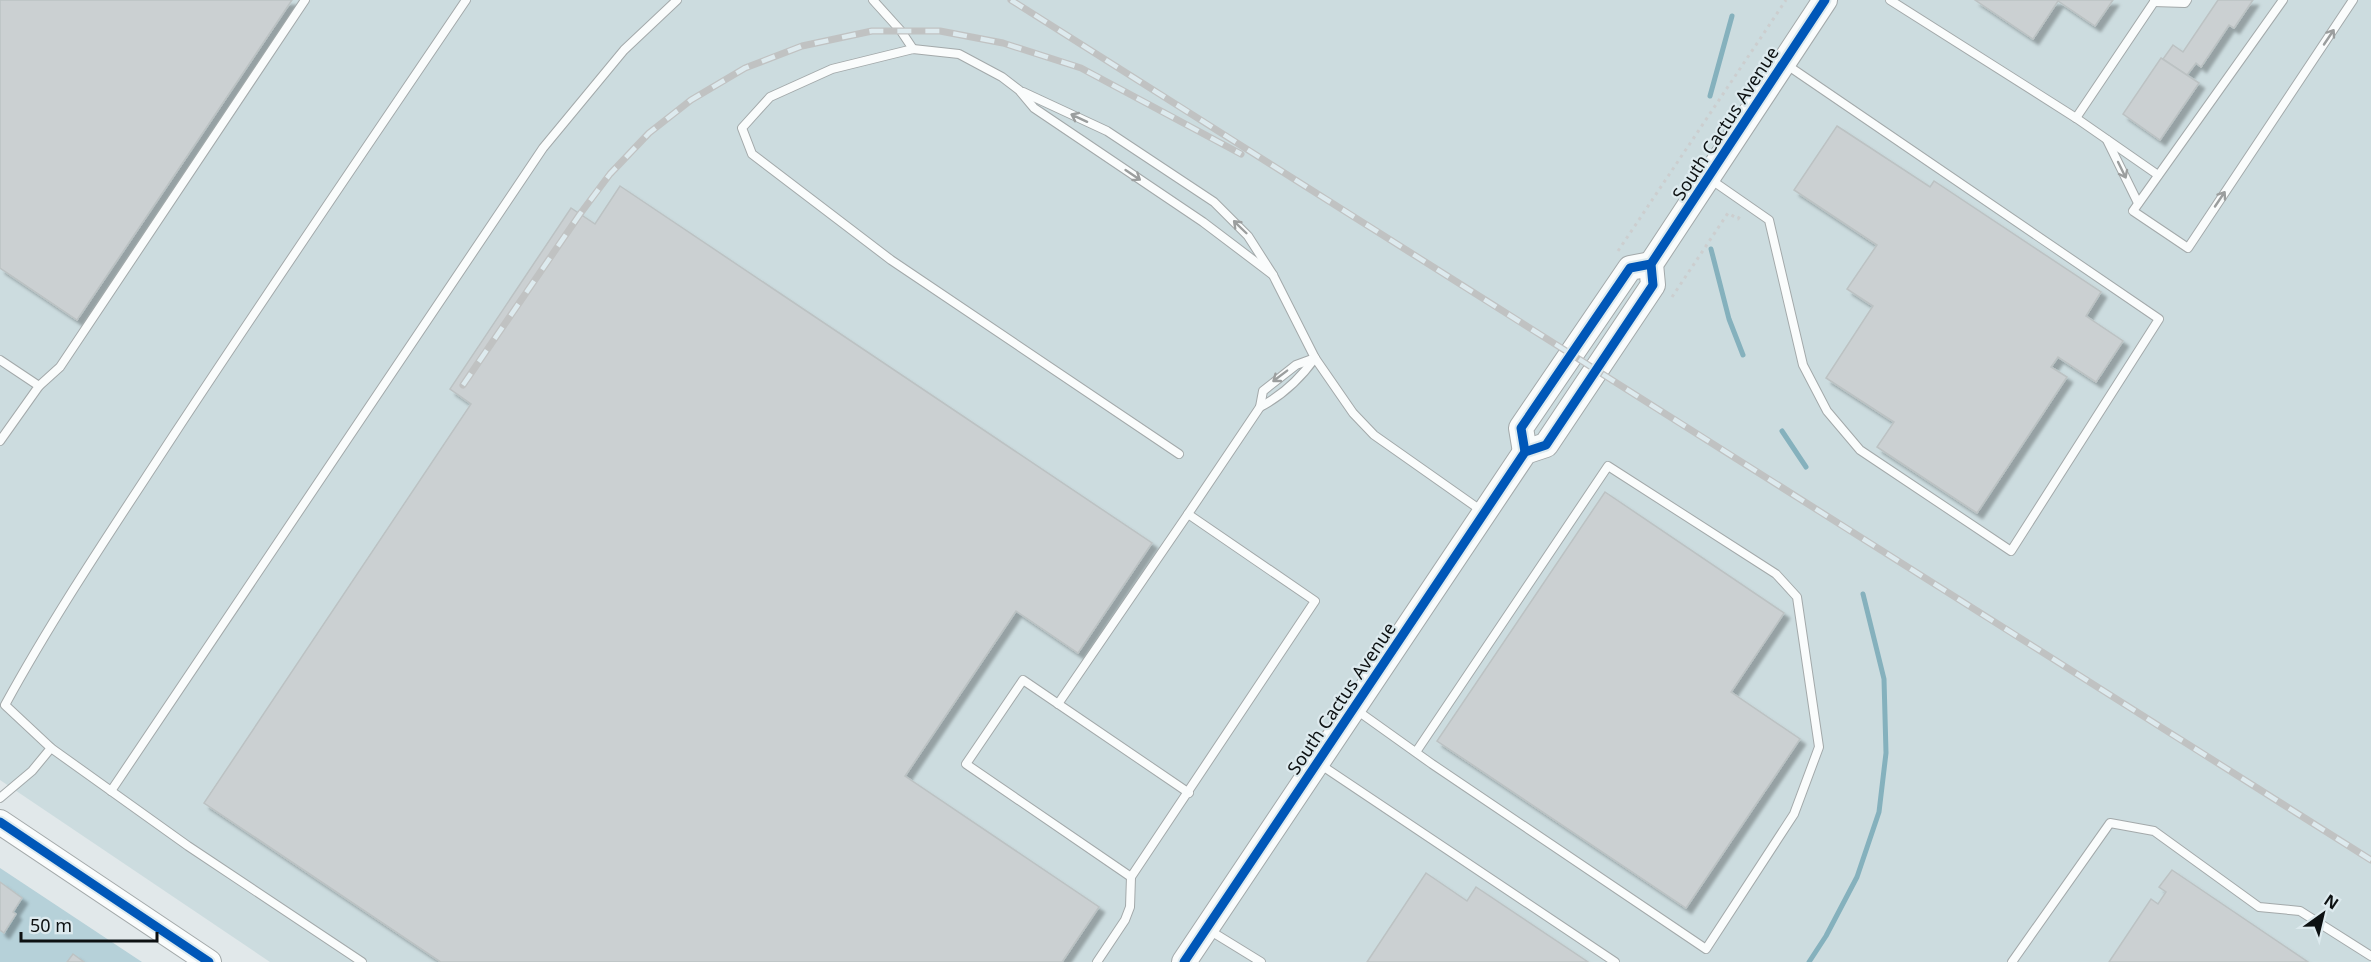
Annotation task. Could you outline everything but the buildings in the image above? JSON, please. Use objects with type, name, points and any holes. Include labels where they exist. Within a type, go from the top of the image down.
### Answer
[{"type":"main road","name":"South Cactus Avenue","points":[[1184,962],[1525,452],[1546,445],[1653,285],[1651,264],[1826,0]]},
{"type":"main road","points":[[0,822],[208,962]]},
{"type":"lane","points":[[0,441],[39,386],[60,367],[305,0]]},
{"type":"lane","points":[[362,962],[188,846],[51,748],[5,705],[74,586],[235,339],[466,0]]},
{"type":"lane","points":[[111,791],[543,148],[624,50],[678,0]]},
{"type":"lane","points":[[873,0],[902,31],[913,49]]},
{"type":"lane","points":[[1890,0],[2106,137],[2158,175]]},
{"type":"lane","points":[[2076,118],[2154,1],[2185,3],[2187,0]]},
{"type":"lane","points":[[2283,0],[2133,211],[2188,248],[2353,0]]},
{"type":"lane","points":[[1179,454],[891,260],[752,154],[742,128],[770,97],[832,69],[913,49],[959,54],[1002,77],[1034,108],[1203,222],[1274,275]]},
{"type":"lane","points":[[1708,177],[1769,220],[1803,365],[1827,411],[1860,450],[2011,551],[2159,319],[1784,63]]},
{"type":"lane","points":[[1018,90],[1107,131],[1214,202],[1248,236],[1274,275],[1315,358],[1353,413],[1374,435],[1485,513]]},
{"type":"lane","points":[[2106,137],[2138,203]]},
{"type":"lane","points":[[1058,704],[1260,407],[1263,391],[1296,365],[1315,358]]},
{"type":"lane","points":[[1260,407],[1275,400],[1299,379],[1315,358]]},
{"type":"lane","points":[[0,360],[39,386]]},
{"type":"lane","points":[[1354,708],[1416,752],[1706,950],[1794,814],[1819,747],[1797,597],[1776,574],[1608,466],[1416,752]]},
{"type":"lane","points":[[1097,962],[1125,920],[1130,907],[1131,877],[1316,601],[1188,514]]},
{"type":"lane","points":[[1131,877],[966,764],[1023,680],[1189,793]]},
{"type":"lane","points":[[0,798],[32,771],[51,748]]},
{"type":"lane","points":[[1318,762],[1615,962]]},
{"type":"lane","points":[[2012,962],[2110,823],[2154,831],[2259,908],[2300,911],[2371,956]]},
{"type":"lane","points":[[1206,928],[1260,962]]},
{"type":"path","points":[[1616,254],[1786,0]]},
{"type":"path","points":[[1669,302],[1728,213],[1738,219],[1748,205]]},
{"type":"shaded area","points":[[0,0],[2371,0],[2371,962],[270,962],[0,780]]},
{"type":"shaded area","points":[[0,868],[142,962],[84,962],[73,954],[67,962],[0,962],[0,930],[4,932],[16,914],[13,912],[22,898],[0,882]]},
{"type":"waterway","points":[[1710,96],[1732,16]]},
{"type":"waterway","points":[[1711,249],[1729,319],[1743,355]]},
{"type":"waterway","points":[[1782,431],[1806,467]]},
{"type":"waterway","points":[[1809,962],[1826,936],[1857,877],[1879,812],[1886,753],[1884,679],[1863,594]]},
{"type":"railway","points":[[1011,0],[2371,860]]},
{"type":"railway","points":[[463,385],[580,214],[610,174],[649,133],[691,100],[745,68],[802,46],[872,31],[940,31],[1003,43],[1081,68],[1241,154]]},
{"type":"cycle path","points":[[1184,962],[1525,452],[1546,445],[1653,285],[1651,264],[1825,0]]},
{"type":"cycle path","points":[[1525,452],[1521,428],[1630,268],[1651,264]]},
{"type":"cycle path","points":[[0,822],[209,962]]}]
